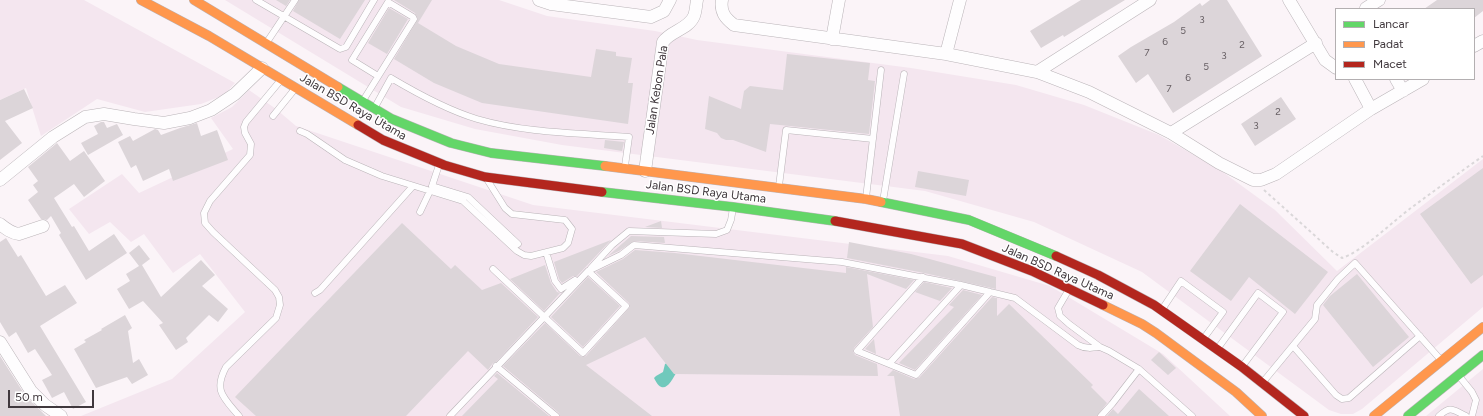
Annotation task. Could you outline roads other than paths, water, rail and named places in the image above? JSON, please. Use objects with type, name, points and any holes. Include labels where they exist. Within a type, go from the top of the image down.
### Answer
[{"type":"main road","name":"Jalan BSD Raya Utama","points":[[141,0],[209,36],[282,79],[295,89],[383,140],[440,164],[485,176],[555,186],[733,207],[861,225],[962,244],[1032,271],[1156,332],[1236,392],[1262,416]]},
{"type":"main road","name":"Jalan BSD Raya Utama","points":[[194,0],[392,119],[451,143],[556,167],[645,171],[866,199],[968,220],[1040,248],[1098,275],[1162,310],[1242,367],[1304,416]]},
{"type":"main road","points":[[555,186],[556,167]]},
{"type":"main road","points":[[1374,416],[1483,327]]},
{"type":"main road","points":[[1408,416],[1483,355]]},
{"type":"street","points":[[539,0],[551,4],[651,17],[664,11],[670,0]]},
{"type":"street","name":"Jalan Kebon Pala","points":[[645,171],[663,42],[666,37],[691,21],[694,17],[697,0]]},
{"type":"street","points":[[722,0],[721,3],[725,18],[734,25],[946,54],[1037,72],[1089,92],[1171,133],[1219,163],[1253,180],[1261,180],[1276,174],[1371,109],[1420,80]]},
{"type":"street","points":[[832,39],[839,0]]},
{"type":"street","points":[[946,54],[960,0]]},
{"type":"street","points":[[1037,72],[1150,0]]},
{"type":"street","points":[[1289,0],[1325,60],[1335,67]]},
{"type":"street","points":[[1364,6],[1379,0]]},
{"type":"street","points":[[1171,133],[1316,43]]},
{"type":"street","points":[[0,180],[53,137],[85,117],[104,114],[164,122],[190,118],[211,110],[235,94],[262,68]]},
{"type":"street","points":[[1356,80],[1371,109]]},
{"type":"street","points":[[1397,80],[1403,91]]},
{"type":"street","points":[[0,224],[13,233],[20,234],[43,226]]},
{"type":"street","points":[[0,342],[31,391],[45,405],[61,416]]},
{"type":"lane","points":[[256,0],[340,49],[346,47],[374,0]]},
{"type":"lane","points":[[266,44],[295,0]]},
{"type":"lane","points":[[362,101],[378,76],[414,19],[388,2],[352,60],[378,76]]},
{"type":"lane","points":[[866,199],[881,70]]},
{"type":"lane","points":[[883,203],[904,74]]},
{"type":"lane","points":[[374,108],[391,78],[424,97],[476,118],[512,127],[629,137],[625,169]]},
{"type":"lane","points":[[239,416],[223,397],[220,389],[222,374],[226,367],[276,318],[280,305],[279,297],[275,290],[213,232],[205,223],[204,213],[210,202],[250,155],[251,144],[245,133],[244,126],[282,79]]},
{"type":"lane","points":[[273,116],[295,89]]},
{"type":"lane","points":[[779,188],[786,130],[873,139]]},
{"type":"lane","points":[[300,131],[307,134],[345,160],[382,176],[463,201],[517,251],[524,255],[531,256],[563,248],[568,243],[572,229],[564,220],[512,214],[505,208],[485,176]]},
{"type":"lane","points":[[440,164],[432,186],[468,197],[518,244]]},
{"type":"lane","points":[[315,293],[320,290],[413,186]]},
{"type":"lane","points":[[420,212],[430,191]]},
{"type":"lane","points":[[450,416],[612,245],[629,231],[716,234],[727,230],[731,220],[733,207]]},
{"type":"lane","points":[[546,252],[554,281],[561,289],[588,271],[621,255],[634,245],[842,262],[923,277],[1015,298],[1083,348],[1100,347]]},
{"type":"lane","points":[[1262,383],[1315,319],[1317,305],[1338,279],[1355,264],[1441,361]]},
{"type":"lane","points":[[493,269],[583,352],[626,306],[588,271]]},
{"type":"lane","points":[[923,277],[857,352],[916,375],[990,292]]},
{"type":"lane","points":[[1162,310],[1181,281],[1223,312],[1203,340]]},
{"type":"lane","points":[[889,364],[961,285]]},
{"type":"lane","points":[[1069,289],[1058,308],[1060,316],[1100,347],[1139,369],[1192,416]]},
{"type":"lane","points":[[1217,349],[1258,293],[1283,312],[1242,367]]},
{"type":"lane","points":[[1293,346],[1336,395],[1342,399],[1349,398],[1420,336]]},
{"type":"lane","points":[[496,366],[556,416]]},
{"type":"lane","points":[[1101,416],[1139,369]]},
{"type":"lane","points":[[1458,375],[1472,392],[1476,400],[1472,416]]},
{"type":"lane","points":[[1439,416],[1447,409],[1451,409],[1466,416]]}]
